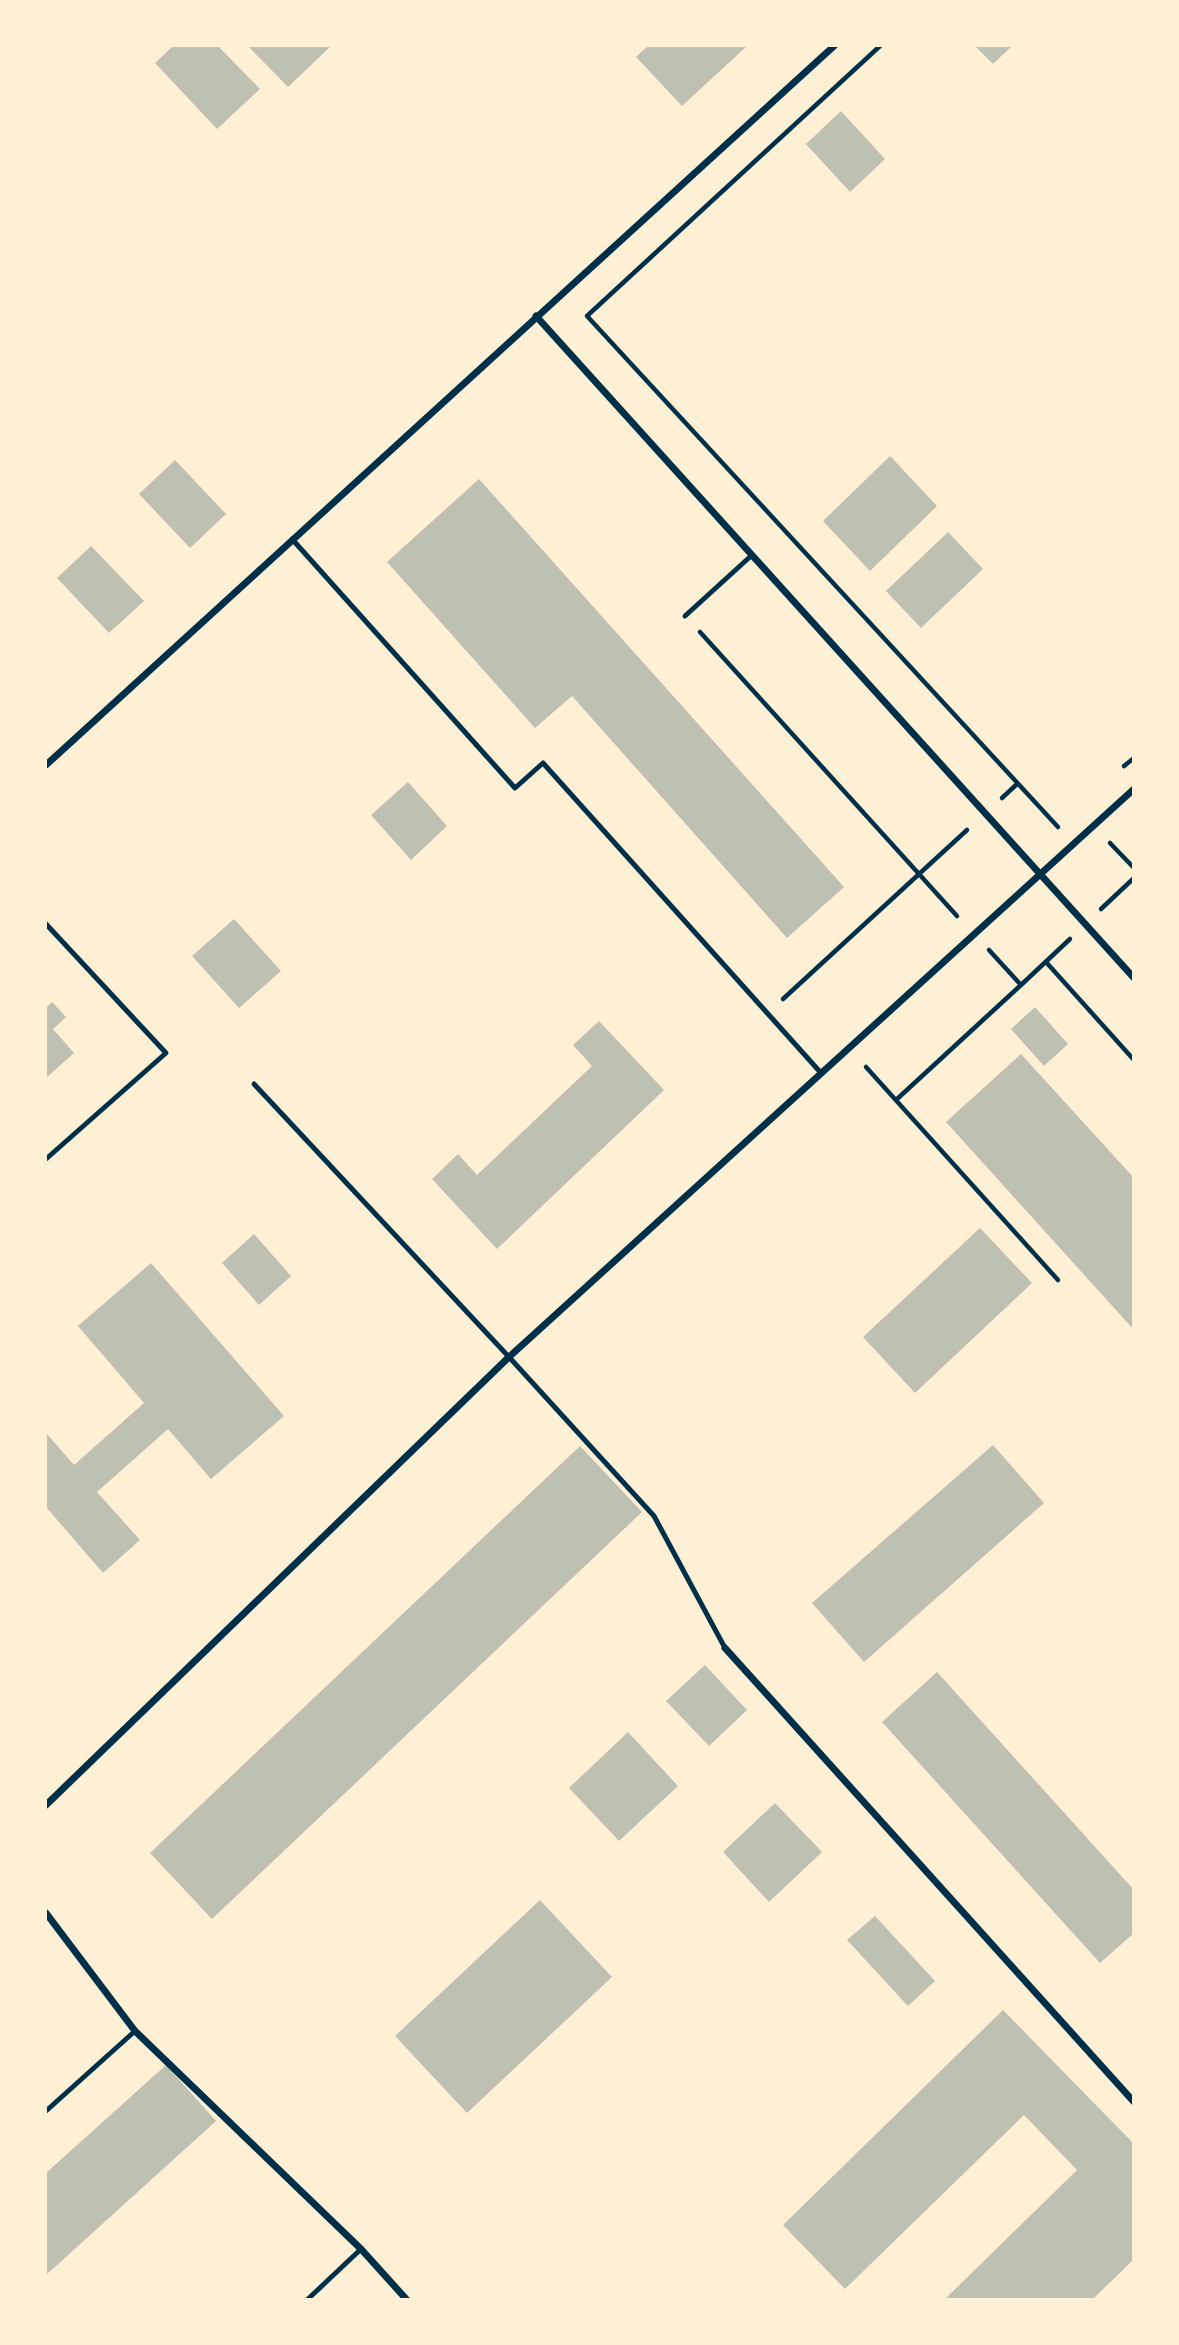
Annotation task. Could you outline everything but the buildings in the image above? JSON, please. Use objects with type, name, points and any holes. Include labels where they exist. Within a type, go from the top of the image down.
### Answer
[{"type":"street","points":[[46,765],[834,46]]},
{"type":"street","points":[[536,316],[1133,978]]},
{"type":"street","points":[[46,1805],[509,1357],[1133,789]]},
{"type":"street","points":[[725,1648],[1133,2102]]},
{"type":"street","points":[[46,1913],[135,2031],[361,2249],[407,2300]]},
{"type":"lane","points":[[292,539],[516,788],[543,763],[821,1073]]},
{"type":"lane","points":[[685,616],[752,555]]},
{"type":"lane","points":[[46,924],[166,1053],[46,1159]]},
{"type":"lane","points":[[254,1084],[654,1516],[725,1648]]},
{"type":"lane","points":[[46,2111],[135,2031]]},
{"type":"lane","points":[[307,2300],[361,2249]]},
{"type":"path","points":[[880,46],[587,316],[1057,828],[1064,821]]},
{"type":"path","points":[[685,616],[919,874]]},
{"type":"path","points":[[1115,775],[1133,758]]},
{"type":"path","points":[[767,1013],[1017,785]]},
{"type":"path","points":[[1046,962],[1133,1060]]},
{"type":"path","points":[[896,1100],[1021,985]]},
{"type":"path","points":[[849,1048],[1058,1280]]}]
